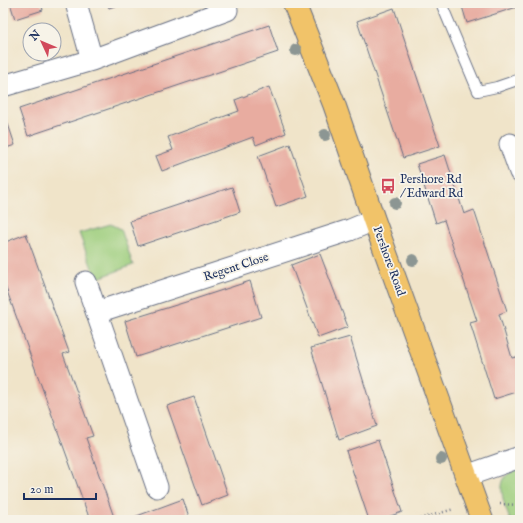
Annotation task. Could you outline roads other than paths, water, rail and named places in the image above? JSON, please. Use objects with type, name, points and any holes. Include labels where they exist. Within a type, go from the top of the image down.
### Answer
[{"type":"main road","name":"Pershore Road","points":[[294,3],[334,104],[374,220],[479,511]]},
{"type":"street","points":[[76,3],[92,60]]},
{"type":"street","points":[[3,86],[92,60],[227,10]]},
{"type":"street","points":[[510,144],[520,172]]},
{"type":"street","name":"Regent Close","points":[[96,312],[350,230],[374,220]]},
{"type":"street","points":[[86,282],[158,487]]},
{"type":"street","points":[[466,476],[520,457]]},
{"type":"lane","points":[[441,3],[478,91],[498,88],[520,80]]},
{"type":"place","name":"Pershore Rd / Edward Rd","points":[[388,186]]}]
